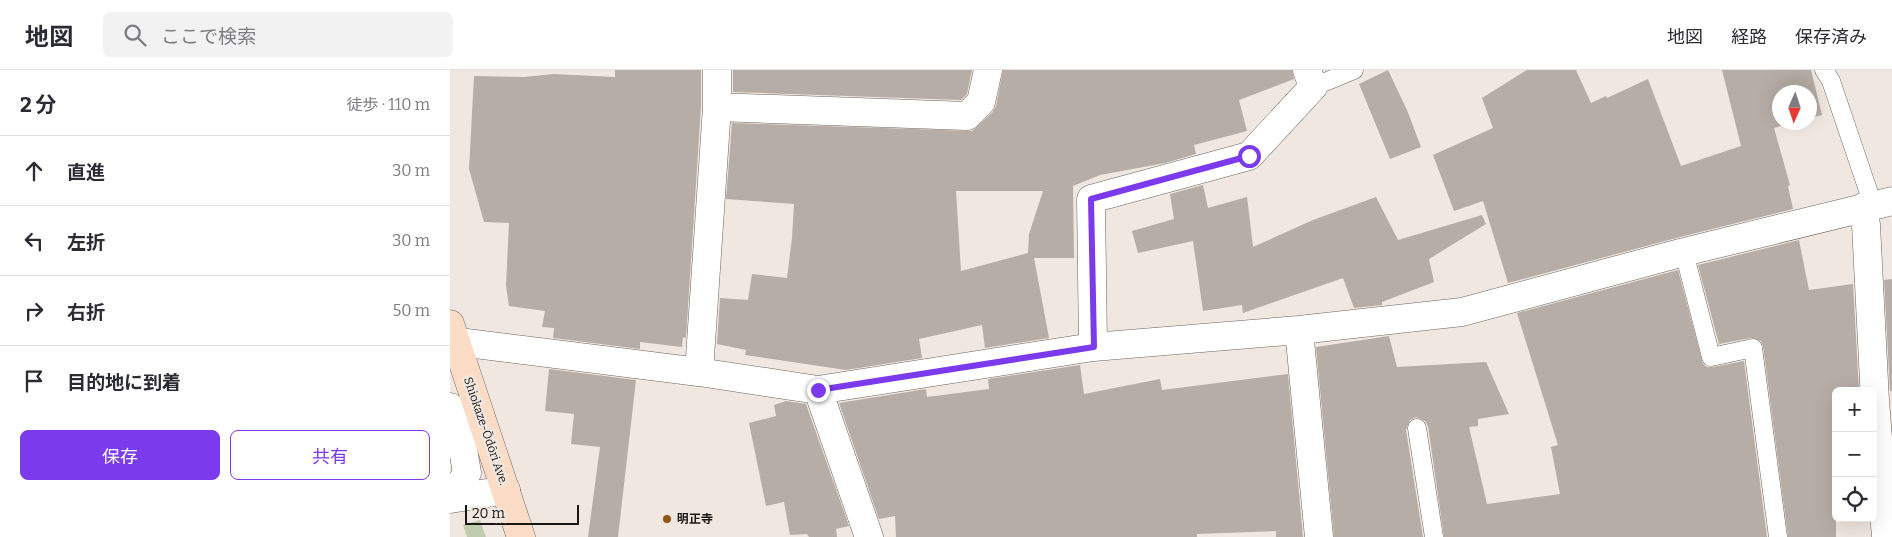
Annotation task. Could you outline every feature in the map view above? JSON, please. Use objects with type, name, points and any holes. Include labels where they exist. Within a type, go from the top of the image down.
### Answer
[{"type":"street","points":[[699,372],[717,107],[717,70]]},
{"type":"street","points":[[717,107],[967,116],[981,102],[988,70]]},
{"type":"street","points":[[1094,347],[1091,199],[1249,156],[1310,78]]},
{"type":"street","points":[[452,336],[503,347],[699,372],[818,390],[1094,347],[1300,330],[1462,312],[1684,252],[1876,204]]},
{"type":"street","points":[[1876,204],[1866,226],[1884,400],[1886,537]]},
{"type":"street","points":[[1300,330],[1319,537]]},
{"type":"street","name":"Shiokaze-Ōdōri Ave.","points":[[452,336],[521,537]]},
{"type":"street","points":[[818,390],[868,537]]},
{"type":"street","points":[[450,407],[463,449],[467,473],[459,486],[450,490]]},
{"type":"street","points":[[450,499],[506,490]]},
{"type":"lane","points":[[1310,78],[1354,70]]},
{"type":"lane","points":[[1824,70],[1831,82],[1876,204]]},
{"type":"lane","points":[[1684,252],[1711,357],[1752,348],[1778,537]]},
{"type":"lane","points":[[1417,428],[1434,537]]},
{"type":"green space","points":[[480,520],[486,537],[467,537],[463,525]]},
{"type":"building","points":[[615,70],[701,70],[701,106],[686,338],[683,337],[682,347],[640,342],[640,349],[553,338],[554,328],[542,327],[545,311],[509,306],[506,286],[509,223],[484,222],[469,169],[474,76],[524,77],[554,74],[615,77]]},
{"type":"building","points":[[733,70],[972,70],[967,94],[961,100],[733,92]]},
{"type":"building","points":[[1003,70],[1292,70],[1294,79],[1239,100],[1247,131],[1194,145],[1196,154],[1165,163],[1100,175],[1073,186],[1074,258],[1034,258],[1049,338],[985,348],[982,325],[919,339],[922,358],[846,370],[745,355],[746,350],[717,344],[720,298],[748,300],[752,274],[787,278],[792,238],[794,204],[726,199],[732,123],[972,131],[992,113],[996,106]],"holes":[[[956,191],[1043,191],[1029,234],[1028,253],[961,271]]]},
{"type":"building","points":[[1388,70],[1407,110],[1421,147],[1390,159],[1359,84]]},
{"type":"building","points":[[1527,70],[1576,70],[1591,103],[1606,96],[1607,98],[1648,79],[1681,166],[1741,146],[1722,70],[1811,70],[1815,85],[1772,85],[1772,130],[1775,130],[1790,185],[1788,186],[1793,209],[1508,283],[1483,201],[1454,211],[1433,155],[1493,128],[1482,98]]},
{"type":"building","points":[[1817,95],[1822,115],[1817,116]]},
{"type":"building","points":[[1203,185],[1208,208],[1247,197],[1253,247],[1313,220],[1376,197],[1398,240],[1482,215],[1486,224],[1429,259],[1434,282],[1382,302],[1382,305],[1354,308],[1343,278],[1243,313],[1242,305],[1203,311],[1193,241],[1138,253],[1132,231],[1174,219],[1170,194]]},
{"type":"building","points":[[1799,240],[1809,290],[1853,284],[1859,387],[1832,387],[1832,522],[1836,522],[1836,537],[1788,537],[1763,346],[1761,341],[1751,338],[1719,344],[1698,265]]},
{"type":"building","points":[[1678,270],[1703,364],[1707,367],[1713,367],[1744,361],[1767,537],[1444,537],[1428,426],[1425,421],[1416,417],[1410,420],[1406,430],[1423,537],[1334,537],[1316,347],[1389,336],[1397,367],[1486,362],[1509,414],[1478,419],[1478,426],[1469,427],[1487,504],[1560,494],[1551,447],[1558,445],[1517,313]]},
{"type":"building","points":[[1892,279],[1892,391],[1890,391],[1884,280]]},
{"type":"building","points":[[1080,365],[1084,394],[1160,379],[1162,390],[1288,374],[1303,537],[1276,537],[1276,531],[1197,534],[1197,537],[896,537],[895,516],[879,519],[839,403],[926,389],[927,397],[989,389],[988,379]]},
{"type":"building","points":[[549,369],[636,380],[618,537],[588,537],[600,447],[571,444],[574,414],[545,411]]},
{"type":"building","points":[[786,401],[806,404],[849,526],[836,529],[837,537],[809,537],[807,534],[790,535],[784,502],[766,506],[749,423],[776,416],[774,405]]},
{"type":"place","name":"明正寺","points":[[667,519]]},
{"type":"route","points":[[818,390],[1094,347],[1091,199],[1249,156]]}]
